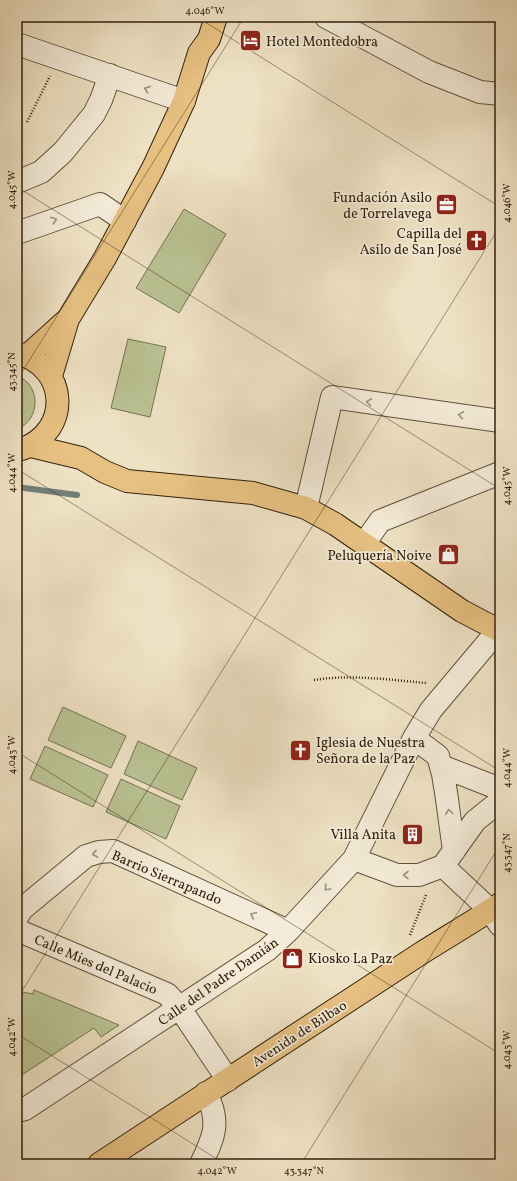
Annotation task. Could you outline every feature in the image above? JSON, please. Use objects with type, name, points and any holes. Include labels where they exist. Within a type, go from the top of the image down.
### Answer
[{"type":"main road","points":[[199,53],[196,36],[200,17]]},
{"type":"main road","points":[[51,376],[68,319],[125,221],[153,168],[184,101],[199,53],[209,39],[216,17]]},
{"type":"main road","points":[[24,448],[44,436],[54,422],[58,407],[57,391],[51,376],[40,364],[22,355],[68,319]]},
{"type":"main road","points":[[54,422],[81,458]]},
{"type":"main road","points":[[24,448],[81,458],[105,472],[127,481],[252,493],[306,508],[335,524],[462,611],[500,630]]},
{"type":"main road","name":"Avenida de Bilbao","points":[[99,1164],[121,1158],[206,1093],[421,953],[497,913]]},
{"type":"street","points":[[326,17],[429,72],[480,92],[500,94]]},
{"type":"street","points":[[17,44],[184,101]]},
{"type":"street","points":[[17,182],[41,172],[68,147],[94,114],[110,75]]},
{"type":"street","points":[[17,232],[100,204],[125,221]]},
{"type":"street","points":[[306,508],[332,397],[500,421]]},
{"type":"street","points":[[364,544],[380,521],[500,473]]},
{"type":"street","name":"Calle del Padre Damián","points":[[17,1111],[24,1108],[267,950],[288,931],[354,859],[414,738],[431,710],[500,630]]},
{"type":"street","points":[[414,738],[438,756],[441,766],[447,799],[444,862],[497,913]]},
{"type":"street","points":[[441,766],[500,789]]},
{"type":"street","points":[[354,859],[397,875],[419,875],[444,862],[475,821],[500,801]]},
{"type":"street","name":"Barrio Sierrapando","points":[[17,917],[22,909],[86,856],[99,852],[113,851],[288,931]]},
{"type":"street","name":"Calle Mies del Palacio","points":[[17,930],[167,994],[179,1007],[228,1080]]},
{"type":"street","points":[[201,1164],[211,1144],[215,1120],[211,1103],[206,1093]]},
{"type":"path","points":[[27,122],[58,58]]},
{"type":"path","points":[[314,680],[350,677],[452,685]]},
{"type":"path","points":[[421,953],[410,938],[411,930],[427,893],[444,862]]},
{"type":"green space","points":[[184,209],[226,234],[179,313],[136,288]]},
{"type":"green space","points":[[128,339],[166,347],[150,417],[111,408]]},
{"type":"green space","points":[[17,376],[25,380],[30,386],[34,394],[35,402],[34,410],[30,418],[25,424],[17,429]]},
{"type":"green space","points":[[63,707],[126,736],[111,768],[48,740]]},
{"type":"green space","points":[[138,741],[197,768],[182,800],[124,774]]},
{"type":"green space","points":[[45,746],[108,775],[93,807],[30,779]]},
{"type":"green space","points":[[121,779],[180,806],[166,839],[106,812]]},
{"type":"green space","points":[[34,990],[119,1025],[101,1037],[94,1028],[17,1078],[17,991],[33,994]]},
{"type":"waterway","points":[[17,487],[77,495]]},
{"type":"place","name":"Hotel Montedobra","points":[[251,41]]},
{"type":"place","name":"Fundación Asilo de Torrelavega","points":[[447,205]]},
{"type":"place","name":"Capilla del Asilo de San José","points":[[477,241]]},
{"type":"place","name":"Peluquería Noive","points":[[448,555]]},
{"type":"place","name":"Iglesia de Nuestra Señora de la Paz","points":[[300,750]]},
{"type":"place","name":"Villa Anita","points":[[412,834]]},
{"type":"place","name":"Kiosko La Paz","points":[[292,958]]}]
